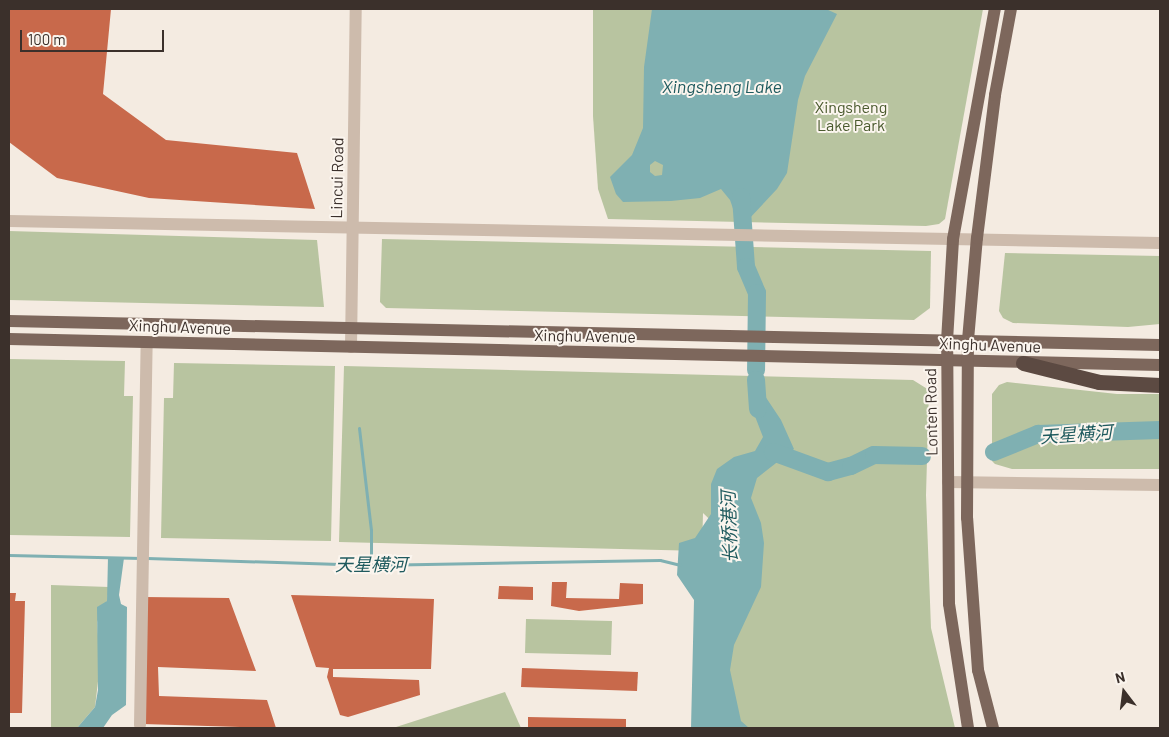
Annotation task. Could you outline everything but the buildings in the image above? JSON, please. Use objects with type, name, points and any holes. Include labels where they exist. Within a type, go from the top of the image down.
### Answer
[{"type":"highway","points":[[1023,363],[1099,382],[1160,385]]},
{"type":"main road","name":"Lonten Road","points":[[968,728],[949,604],[946,360],[953,239],[994,9]]},
{"type":"main road","points":[[993,728],[978,670],[967,518],[968,340],[977,238],[995,95],[1011,9]]},
{"type":"main road","name":"Xinghu Avenue","points":[[9,321],[1160,345]]},
{"type":"main road","name":"Xinghu Avenue","points":[[9,339],[1160,365]]},
{"type":"street","name":"Lincui Road","points":[[351,347],[356,9]]},
{"type":"street","points":[[9,221],[352,230],[977,238],[1160,243]]},
{"type":"street","points":[[140,727],[147,342]]},
{"type":"street","points":[[948,482],[1160,485]]},
{"type":"green space","name":"Xingsheng Lake Park","points":[[593,9],[983,9],[945,219],[939,224],[926,226],[608,219],[598,189],[593,116]]},
{"type":"green space","points":[[9,231],[317,240],[324,307],[9,300]]},
{"type":"green space","points":[[382,239],[931,251],[930,308],[914,320],[386,308],[380,302]]},
{"type":"green space","points":[[1005,253],[1160,256],[1160,324],[1128,327],[1013,323],[1003,318],[999,311]]},
{"type":"green space","points":[[9,359],[125,361],[124,396],[133,396],[130,537],[9,535]]},
{"type":"green space","points":[[174,363],[335,366],[331,541],[161,538],[164,398],[173,398]]},
{"type":"green space","points":[[344,366],[913,380],[929,390],[926,495],[931,628],[955,728],[705,728],[733,542],[703,513],[702,551],[339,542]]},
{"type":"green space","points":[[1007,382],[1117,394],[1160,394],[1160,469],[1012,469],[995,464],[992,461],[992,394],[999,385]]},
{"type":"green space","points":[[51,585],[109,587],[107,601],[97,622],[100,664],[95,707],[77,728],[51,728]]},
{"type":"green space","points":[[526,619],[612,621],[611,655],[525,653]]},
{"type":"green space","points":[[505,692],[521,728],[393,728]]},
{"type":"water","name":"Xingsheng Lake","points":[[652,9],[826,9],[837,14],[805,76],[798,100],[787,173],[777,189],[748,220],[737,220],[730,200],[721,189],[700,198],[671,201],[623,202],[616,194],[610,177],[632,155],[643,128],[644,67]],"holes":[[[655,161],[663,165],[662,175],[655,176],[650,172],[650,165]]]},
{"type":"water","points":[[752,382],[761,390],[781,420],[794,449],[757,478],[751,498],[761,523],[764,543],[761,587],[734,645],[730,670],[741,721],[749,728],[691,728],[694,600],[677,575],[679,543],[695,538],[711,514],[711,484],[717,469],[734,457],[755,451],[763,437],[751,406]]},
{"type":"water","points":[[108,557],[124,558],[119,595],[121,604],[127,607],[126,705],[112,715],[103,728],[77,728],[95,707],[98,690],[97,607],[107,601]]},
{"type":"waterway","name":"长桥港河","points":[[741,197],[746,267],[757,293],[756,370]]},
{"type":"waterway","name":"长桥港河","points":[[756,380],[758,409]]},
{"type":"waterway","points":[[359,428],[371,530],[371,565]]},
{"type":"waterway","name":"天星横河","points":[[994,452],[1038,434],[1160,430]]},
{"type":"waterway","name":"天星横河","points":[[773,452],[828,472],[851,466],[874,455],[922,456]]},
{"type":"waterway","name":"天星横河","points":[[9,555],[141,558]]},
{"type":"waterway","name":"天星横河","points":[[147,558],[371,565],[660,560],[680,565]]}]
